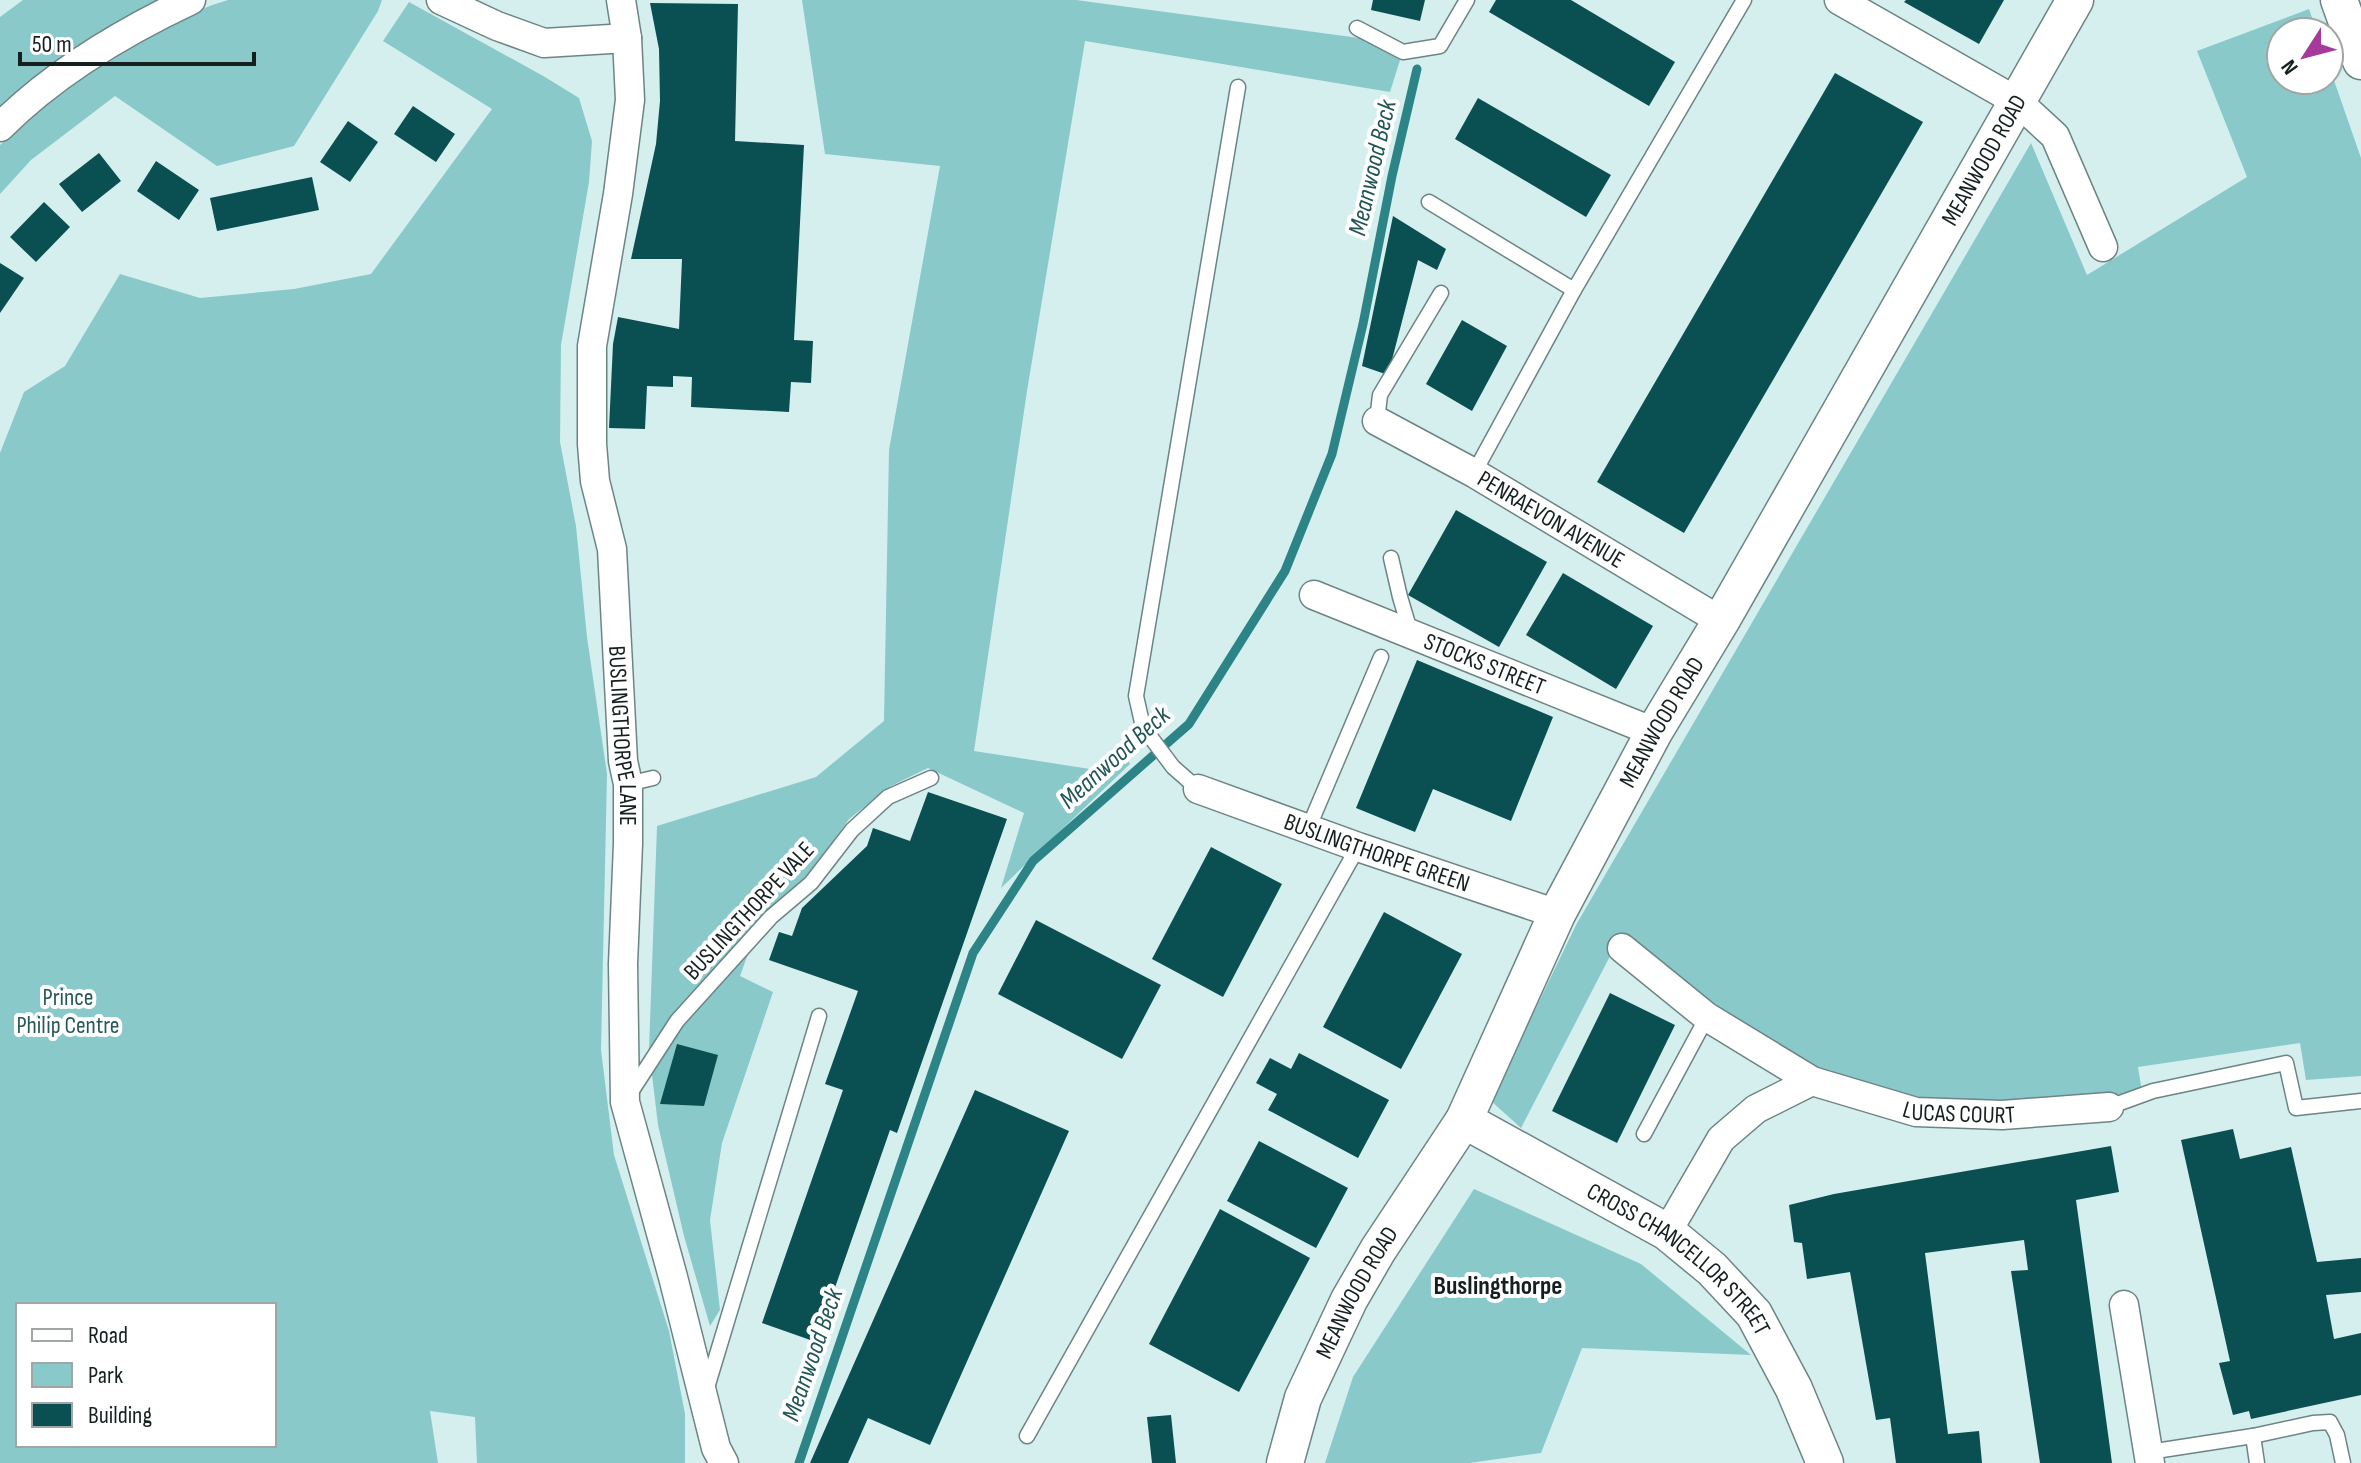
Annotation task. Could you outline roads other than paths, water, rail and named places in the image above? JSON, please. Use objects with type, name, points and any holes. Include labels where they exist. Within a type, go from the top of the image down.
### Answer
[{"type":"street","points":[[0,127],[70,69],[139,24],[191,0]]},
{"type":"street","points":[[441,0],[497,26],[544,43],[627,38]]},
{"type":"street","name":"BUSLINGTHORPE LANE","points":[[621,0],[627,38],[630,100],[618,194],[592,346],[592,444],[595,481],[612,549],[623,761],[640,781],[628,844],[623,964],[625,1102],[716,1448],[724,1463]]},
{"type":"street","name":"MEANWOOD ROAD","points":[[1285,1463],[1303,1398],[1349,1300],[1378,1250],[1464,1120],[1557,914],[1654,732],[1721,621],[2075,0]]},
{"type":"street","points":[[2339,0],[2361,61]]},
{"type":"street","points":[[1852,3],[2018,102],[2055,136],[2103,247]]},
{"type":"street","name":"PENRAEVON AVENUE","points":[[1377,421],[1474,473],[1721,621]]},
{"type":"street","name":"STOCKS STREET","points":[[1314,595],[1654,732]]},
{"type":"street","name":"BUSLINGTHORPE GREEN","points":[[1198,789],[1557,914]]},
{"type":"street","name":"LUCAS COURT","points":[[1622,948],[1707,1017],[1812,1081],[1916,1112],[2002,1115],[2109,1107]]},
{"type":"street","points":[[1667,1232],[1721,1139],[1756,1109],[1812,1081]]},
{"type":"street","name":"CROSS CHANCELLOR STREET","points":[[1464,1120],[1667,1232],[1712,1269],[1754,1314],[1794,1389],[1820,1462]]},
{"type":"street","points":[[2124,1305],[2149,1458]]},
{"type":"lane","points":[[1357,28],[1403,52],[1440,46],[1467,0]]},
{"type":"lane","points":[[1474,473],[1574,290],[1744,0]]},
{"type":"lane","points":[[1198,789],[1173,767],[1143,727],[1136,696],[1238,87]]},
{"type":"lane","points":[[1429,202],[1574,290]]},
{"type":"lane","points":[[1377,421],[1380,395],[1441,293]]},
{"type":"lane","points":[[1391,558],[1411,635]]},
{"type":"lane","points":[[1308,829],[1381,657]]},
{"type":"lane","name":"BUSLINGTHORPE VALE","points":[[625,1102],[677,1021],[771,917],[811,883],[852,830],[888,797],[931,778]]},
{"type":"lane","points":[[1027,1436],[1358,847]]},
{"type":"lane","points":[[703,1399],[819,1016]]},
{"type":"lane","points":[[1644,1134],[1707,1017]]},
{"type":"lane","points":[[2109,1107],[2153,1091],[2286,1063],[2296,1108],[2361,1101]]},
{"type":"lane","points":[[2149,1458],[2330,1422],[2337,1435],[2343,1463]]},
{"type":"lane","points":[[2253,1436],[2257,1463]]},
{"type":"waterway","name":"Meanwood Beck","points":[[799,1463],[973,953],[1033,861],[1189,724],[1285,571],[1332,454],[1417,69]]},
{"type":"district","name":"Buslingthorpe","points":[[1498,1286]]},
{"type":"park label","name":"Prince Philip Centre","points":[[68,1011]]}]
